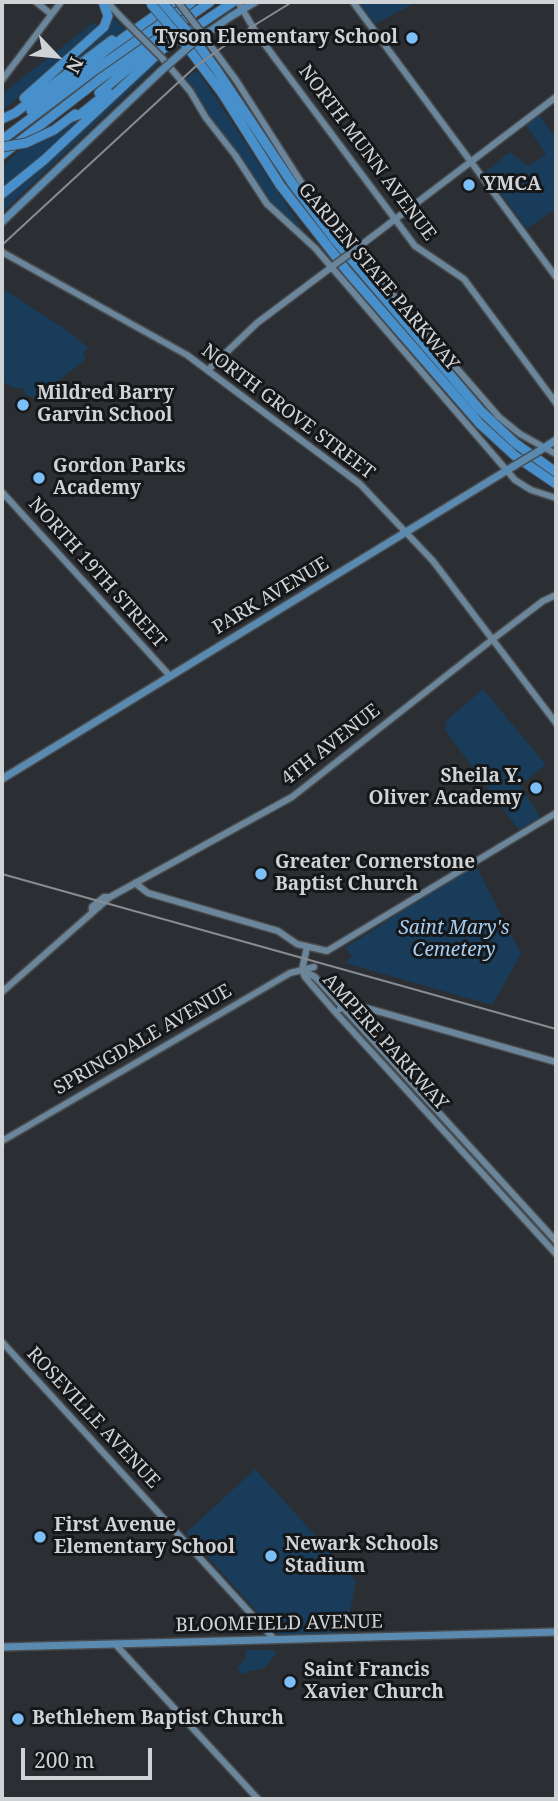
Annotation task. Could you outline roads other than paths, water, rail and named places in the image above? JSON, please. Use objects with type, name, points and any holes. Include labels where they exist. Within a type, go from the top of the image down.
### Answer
[{"type":"highway","points":[[2,117],[103,29],[108,16],[105,2]]},
{"type":"highway","name":"GARDEN STATE PARKWAY","points":[[162,2],[225,82],[292,183],[335,240],[480,410],[521,447],[556,472]]},
{"type":"highway","points":[[167,2],[193,38]]},
{"type":"highway","points":[[2,117],[15,113],[102,46],[176,2]]},
{"type":"highway","points":[[2,138],[192,2]]},
{"type":"highway","points":[[2,155],[164,33],[210,2]]},
{"type":"highway","name":"GARDEN STATE PARKWAY","points":[[149,3],[193,38],[222,93],[280,185],[332,253],[480,424],[509,450],[556,484]]},
{"type":"highway","points":[[72,117],[84,111],[135,69],[238,4]]},
{"type":"highway","points":[[2,138],[109,48],[150,18]]},
{"type":"highway","points":[[2,146],[26,143],[54,130],[151,50],[164,33]]},
{"type":"highway","points":[[2,194],[163,53]]},
{"type":"main road","points":[[2,222],[194,42],[230,17],[238,4],[255,2]]},
{"type":"main road","name":"PARK AVENUE","points":[[2,779],[556,440]]},
{"type":"main road","name":"BLOOMFIELD AVENUE","points":[[2,1647],[556,1632]]},
{"type":"street","points":[[36,2],[51,14]]},
{"type":"street","points":[[2,80],[61,2]]},
{"type":"street","points":[[105,2],[163,53],[267,204],[333,266],[511,468],[514,480],[531,490],[556,498]]},
{"type":"street","points":[[176,2],[193,38],[236,80],[301,182],[353,251],[493,411],[541,449],[556,454]]},
{"type":"street","points":[[352,2],[556,277]]},
{"type":"street","name":"NORTH MUNN AVENUE","points":[[238,4],[418,250],[464,279],[556,403]]},
{"type":"street","points":[[208,370],[257,323],[556,97]]},
{"type":"street","name":"NORTH GROVE STREET","points":[[2,252],[187,355],[360,484],[433,561],[556,723]]},
{"type":"street","name":"NORTH 19TH STREET","points":[[2,492],[170,676]]},
{"type":"street","name":"4TH AVENUE","points":[[2,992],[110,897],[292,797],[493,639],[543,601],[556,595]]},
{"type":"street","points":[[135,883],[148,893],[278,931],[294,943],[319,950],[333,948],[556,813]]},
{"type":"street","points":[[302,970],[307,947]]},
{"type":"street","points":[[315,977],[314,967],[319,950]]},
{"type":"street","name":"SPRINGDALE AVENUE","points":[[2,1141],[292,971],[314,967]]},
{"type":"street","name":"AMPERE PARKWAY","points":[[302,970],[315,977],[339,1010],[556,1254]]},
{"type":"street","name":"AMPERE PARKWAY","points":[[302,970],[305,977],[556,1241]]},
{"type":"street","points":[[339,1010],[349,1003],[556,1062]]},
{"type":"street","name":"ROSEVILLE AVENUE","points":[[2,1342],[275,1640]]},
{"type":"street","points":[[116,1644],[258,1799]]},
{"type":"railway","points":[[2,245],[195,67],[292,2]]},
{"type":"railway","points":[[2,874],[556,1029]]},
{"type":"place","name":"Tyson Elementary School","points":[[412,38]]},
{"type":"place","name":"YMCA","points":[[469,185]]},
{"type":"place","name":"Mildred Barry Garvin School","points":[[23,405]]},
{"type":"place","name":"Gordon Parks Academy","points":[[39,478]]},
{"type":"place","name":"Sheila Y. Oliver Academy","points":[[536,788]]},
{"type":"place","name":"Greater Cornerstone Baptist Church","points":[[261,874]]},
{"type":"place","name":"First Avenue Elementary School","points":[[40,1537]]},
{"type":"place","name":"Newark Schools Stadium","points":[[271,1556]]},
{"type":"place","name":"Saint Francis Xavier Church","points":[[290,1682]]},
{"type":"place","name":"Bethlehem Baptist Church","points":[[18,1719]]},
{"type":"park label","name":"Saint Mary's Cemetery","points":[[454,940]]}]
